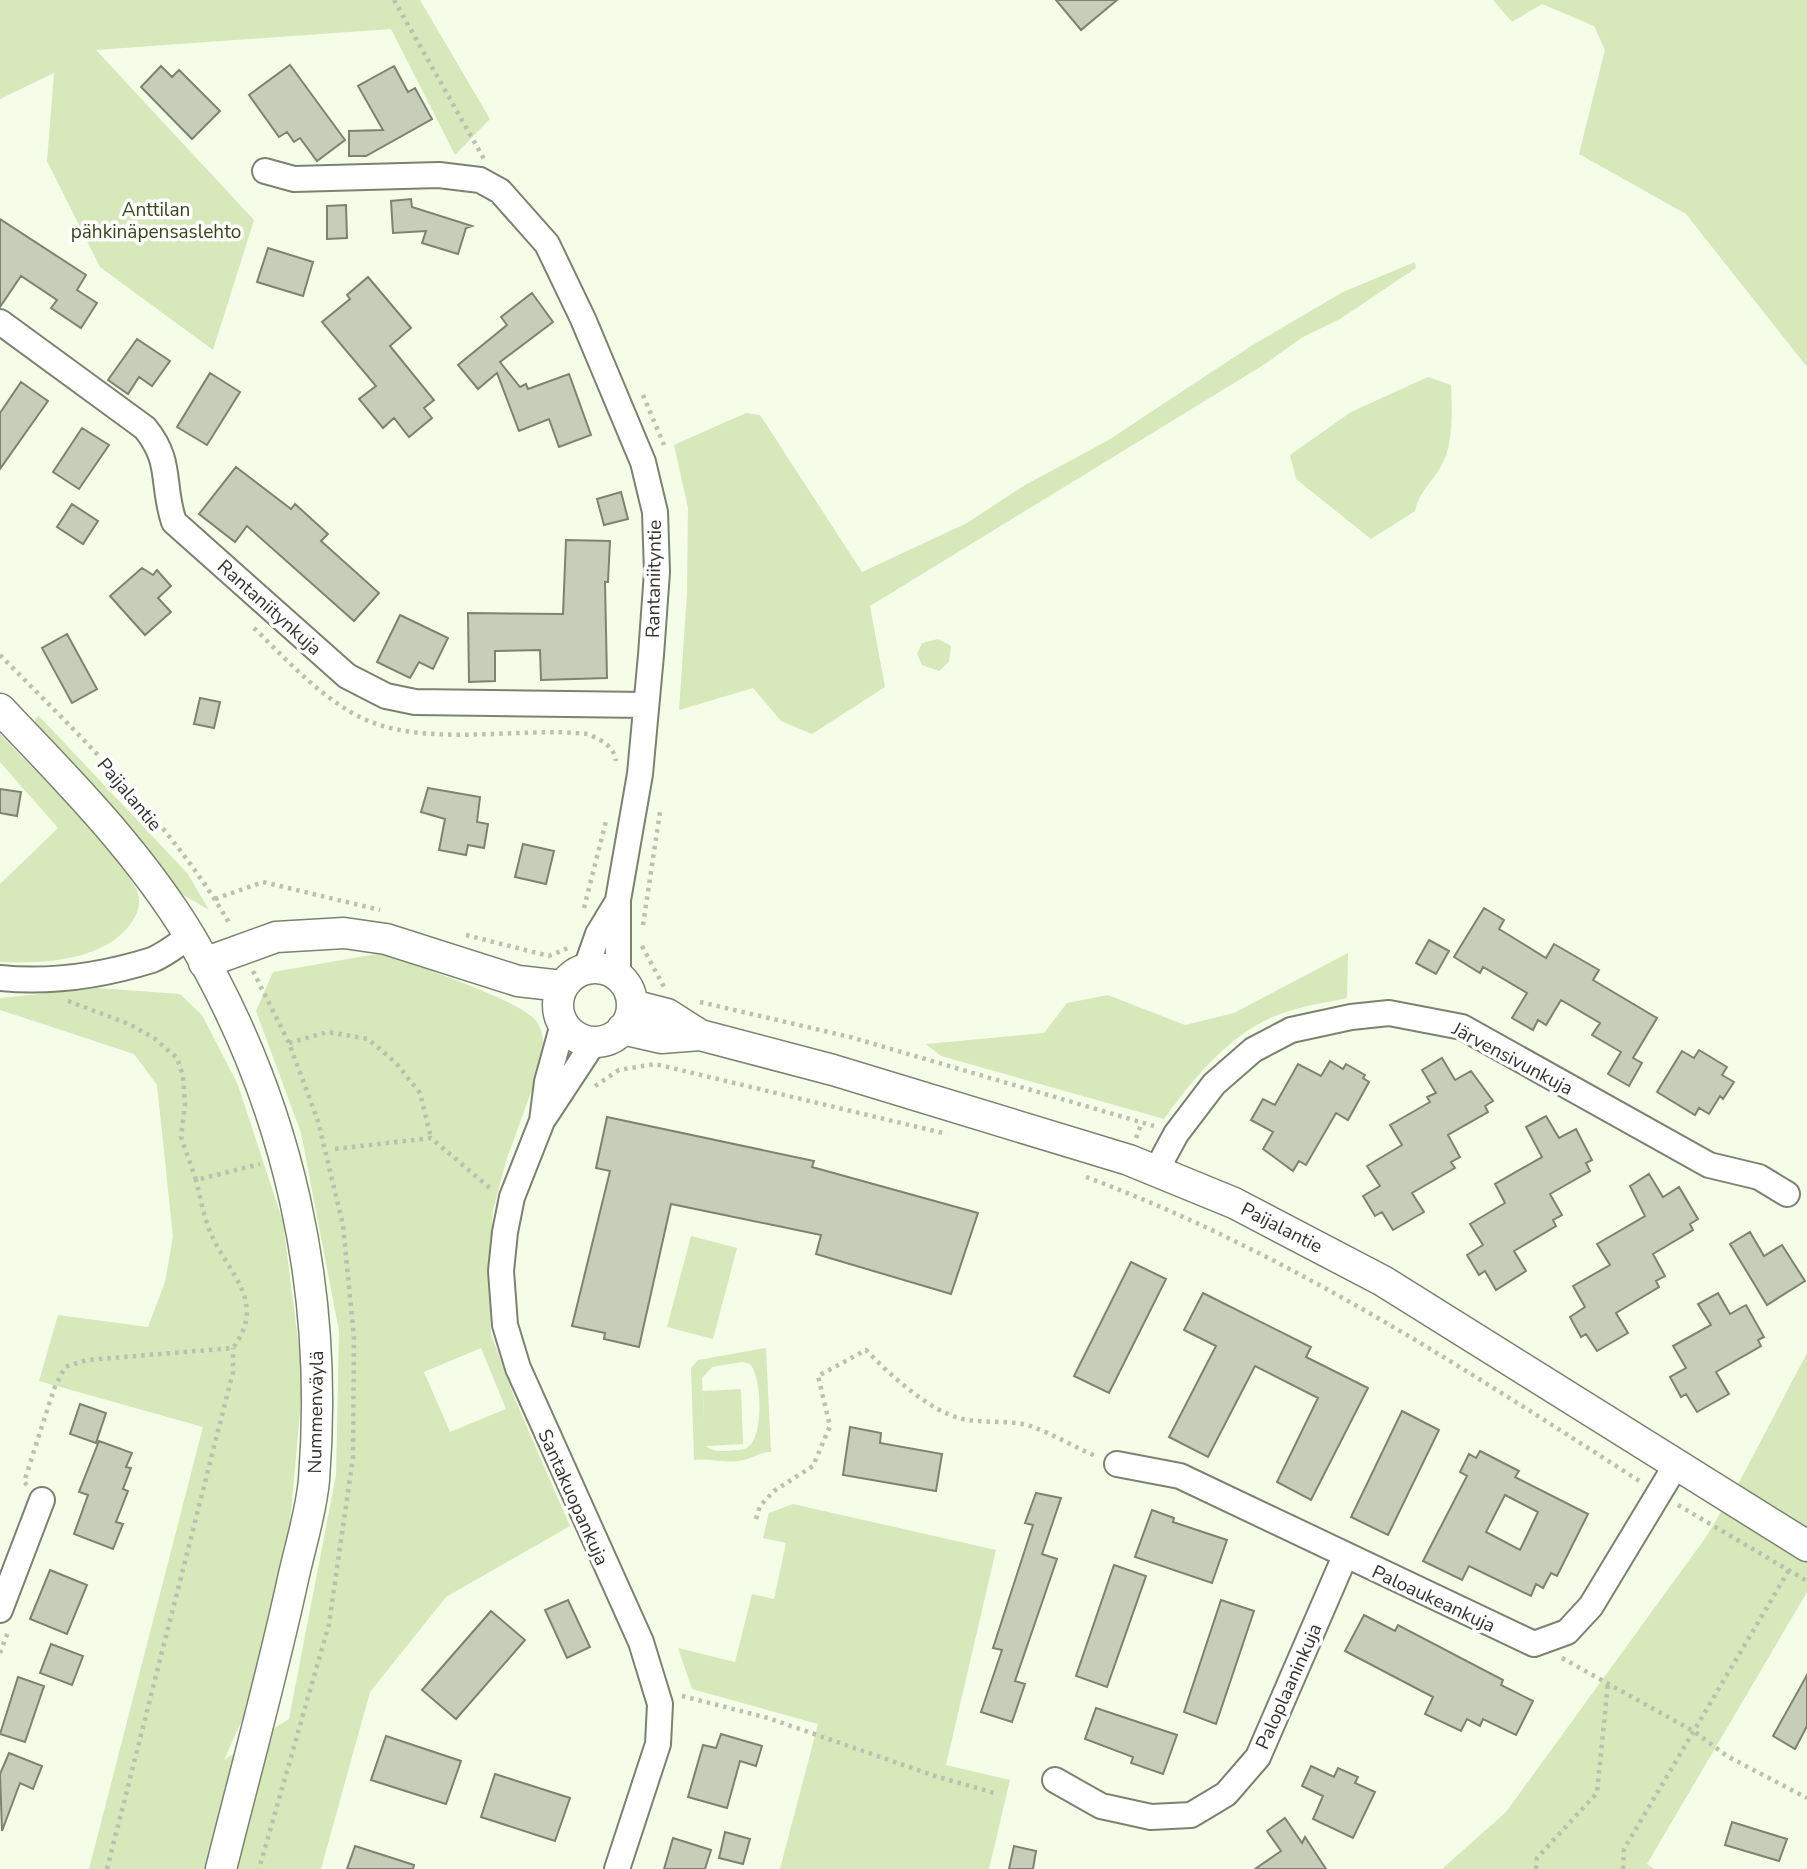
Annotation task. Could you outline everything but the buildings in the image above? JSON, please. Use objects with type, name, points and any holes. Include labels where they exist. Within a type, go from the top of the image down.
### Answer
[{"type":"street","name":"Rantaniityntie","points":[[265,171],[294,178],[429,175],[480,180],[509,198],[547,244],[583,319],[643,463],[655,512],[657,572],[640,774],[618,900],[618,976]]},
{"type":"street","name":"Rantaniitynkuja","points":[[0,322],[145,428],[162,452],[169,506],[174,522],[347,676],[386,696],[415,702],[646,705]]},
{"type":"street","name":"Paijalantie","points":[[0,709],[119,839],[190,936],[204,963]]},
{"type":"street","name":"Rantaniityntie","points":[[586,968],[598,934],[618,900]]},
{"type":"street","points":[[204,963],[276,937],[344,933],[386,939],[519,981],[561,1007],[582,1040],[594,1042],[614,1036],[627,1017],[625,984],[608,970],[586,968],[577,972],[561,1007]]},
{"type":"street","points":[[0,978],[38,982],[155,959],[190,936]]},
{"type":"street","name":"Nummenväylä","points":[[204,963],[242,1035],[277,1129],[299,1207],[312,1279],[317,1357],[314,1482],[288,1601],[221,1869]]},
{"type":"street","name":"Santakuopankuja","points":[[542,1121],[561,1007]]},
{"type":"street","name":"Järvensivunkuja","points":[[1156,1171],[1176,1134],[1214,1084],[1253,1051],[1291,1030],[1351,1017],[1389,1013],[1462,1027],[1709,1165],[1759,1177],[1787,1194]]},
{"type":"street","name":"Paijalantie","points":[[627,1017],[667,1014],[700,1035],[961,1108],[1156,1171],[1234,1203],[1383,1281],[1807,1546]]},
{"type":"street","name":"Santakuopankuja","points":[[594,1042],[542,1121],[512,1197],[501,1271],[505,1325],[527,1391],[641,1642],[660,1704],[658,1744],[617,1869]]},
{"type":"street","name":"Paloaukeankuja","points":[[1117,1464],[1180,1476],[1534,1644]]},
{"type":"street","points":[[1534,1644],[1567,1632],[1591,1606],[1676,1465]]},
{"type":"street","points":[[0,1610],[42,1500]]},
{"type":"street","name":"Paloplaaninkuja","points":[[1055,1780],[1101,1806],[1151,1817],[1191,1815],[1226,1794],[1258,1757],[1345,1556]]},
{"type":"path","points":[[394,0],[485,158],[480,180]]},
{"type":"path","name":"Paijalantie","points":[[0,655],[91,747],[173,844],[215,899],[243,947],[289,1044],[328,1032],[368,1039],[396,1063],[420,1093],[431,1138]]},
{"type":"path","points":[[38,982],[57,997],[129,1024],[154,1038],[177,1058],[183,1076],[185,1105],[181,1137],[209,1230],[237,1275],[247,1304],[244,1332],[233,1348],[233,1372],[107,1869]]},
{"type":"path","points":[[587,1091],[619,1070],[655,1064],[956,1136]]},
{"type":"path","points":[[335,1149],[431,1138],[491,1190],[512,1197]]},
{"type":"path","points":[[196,1181],[268,1162]]},
{"type":"path","points":[[1084,1176],[1238,1241],[1348,1300],[1461,1365],[1660,1494],[1807,1581]]},
{"type":"path","points":[[42,1500],[24,1482],[54,1389],[65,1367],[87,1360],[233,1348]]},
{"type":"path","points":[[756,1520],[760,1506],[774,1491],[813,1466],[830,1426],[818,1376],[866,1350],[897,1382],[916,1392],[934,1408],[962,1419],[1031,1426],[1117,1464]]},
{"type":"path","points":[[1623,1869],[1624,1849],[1789,1570]]},
{"type":"path","points":[[1534,1644],[1695,1732],[1727,1756],[1807,1798]]},
{"type":"path","points":[[1536,1869],[1537,1858],[1597,1793],[1608,1683]]},
{"type":"path","points":[[678,1695],[768,1718],[938,1777],[998,1794]]},
{"type":"green space","name":"Anttilan pähkinäpensaslehto","points":[[0,0],[420,0],[490,119],[455,155],[391,29],[96,50],[254,220],[213,350],[100,267],[47,161],[54,73],[0,99]]},
{"type":"green space","points":[[1493,0],[1807,0],[1807,367],[1686,214],[1579,154],[1605,50],[1594,26],[1542,4],[1512,22]]},
{"type":"green space","points":[[1415,262],[1416,268],[1340,319],[1301,338],[1265,364],[870,606],[885,687],[812,734],[781,721],[753,688],[679,710],[687,593],[688,508],[674,445],[746,413],[760,415],[862,572],[967,523],[1025,485],[1107,441],[1251,346],[1343,292]]},
{"type":"green space","points":[[1428,377],[1451,385],[1451,428],[1445,459],[1422,494],[1415,511],[1371,539],[1296,479],[1290,455],[1351,412]]},
{"type":"green space","points":[[938,639],[951,646],[949,662],[939,671],[922,665],[917,654],[922,643]]},
{"type":"green space","points":[[39,716],[188,874],[209,910],[180,893],[138,838],[35,724],[35,719]]},
{"type":"green space","points":[[0,734],[93,831],[126,872],[137,891],[139,904],[135,917],[124,932],[110,943],[75,957],[36,962],[0,962],[0,884],[58,828],[0,762]]},
{"type":"green space","points":[[382,953],[489,994],[527,1013],[537,1022],[543,1040],[543,1059],[506,1161],[493,1210],[489,1264],[491,1334],[516,1402],[570,1526],[446,1597],[370,1692],[321,1869],[89,1869],[203,1427],[39,1381],[58,1315],[148,1327],[165,1282],[173,1237],[157,1085],[134,1054],[0,1010],[0,998],[98,988],[180,994],[202,1015],[238,1085],[283,1222],[303,1379],[290,1523],[252,1698],[224,1760],[289,1719],[336,1475],[339,1331],[301,1133],[256,1011],[273,972]],"holes":[[[481,1348],[506,1409],[450,1432],[424,1372]]]},
{"type":"green space","points":[[1348,953],[1347,998],[1289,1011],[1251,1028],[1218,1054],[1164,1119],[941,1056],[926,1044],[1044,1033],[1067,1003],[1108,995],[1185,1025],[1234,1013]]},
{"type":"green space","points":[[691,1236],[737,1248],[713,1339],[667,1327]]},
{"type":"green space","points":[[766,1348],[771,1452],[739,1461],[694,1460],[691,1368],[698,1360]],"holes":[[[742,1362],[750,1364],[757,1381],[760,1406],[753,1441],[741,1450],[711,1449],[706,1446],[743,1444],[741,1389],[703,1391],[704,1423],[702,1378],[712,1367]]]},
{"type":"green space","points":[[1807,1353],[1807,1592],[1647,1864],[1654,1869],[1442,1869],[1506,1812],[1706,1537],[1743,1475]]},
{"type":"green space","points":[[793,1504],[996,1550],[946,1765],[1010,1780],[989,1869],[780,1869],[818,1724],[692,1689],[678,1648],[735,1662],[752,1594],[774,1599],[786,1543],[763,1538],[769,1513]]}]
